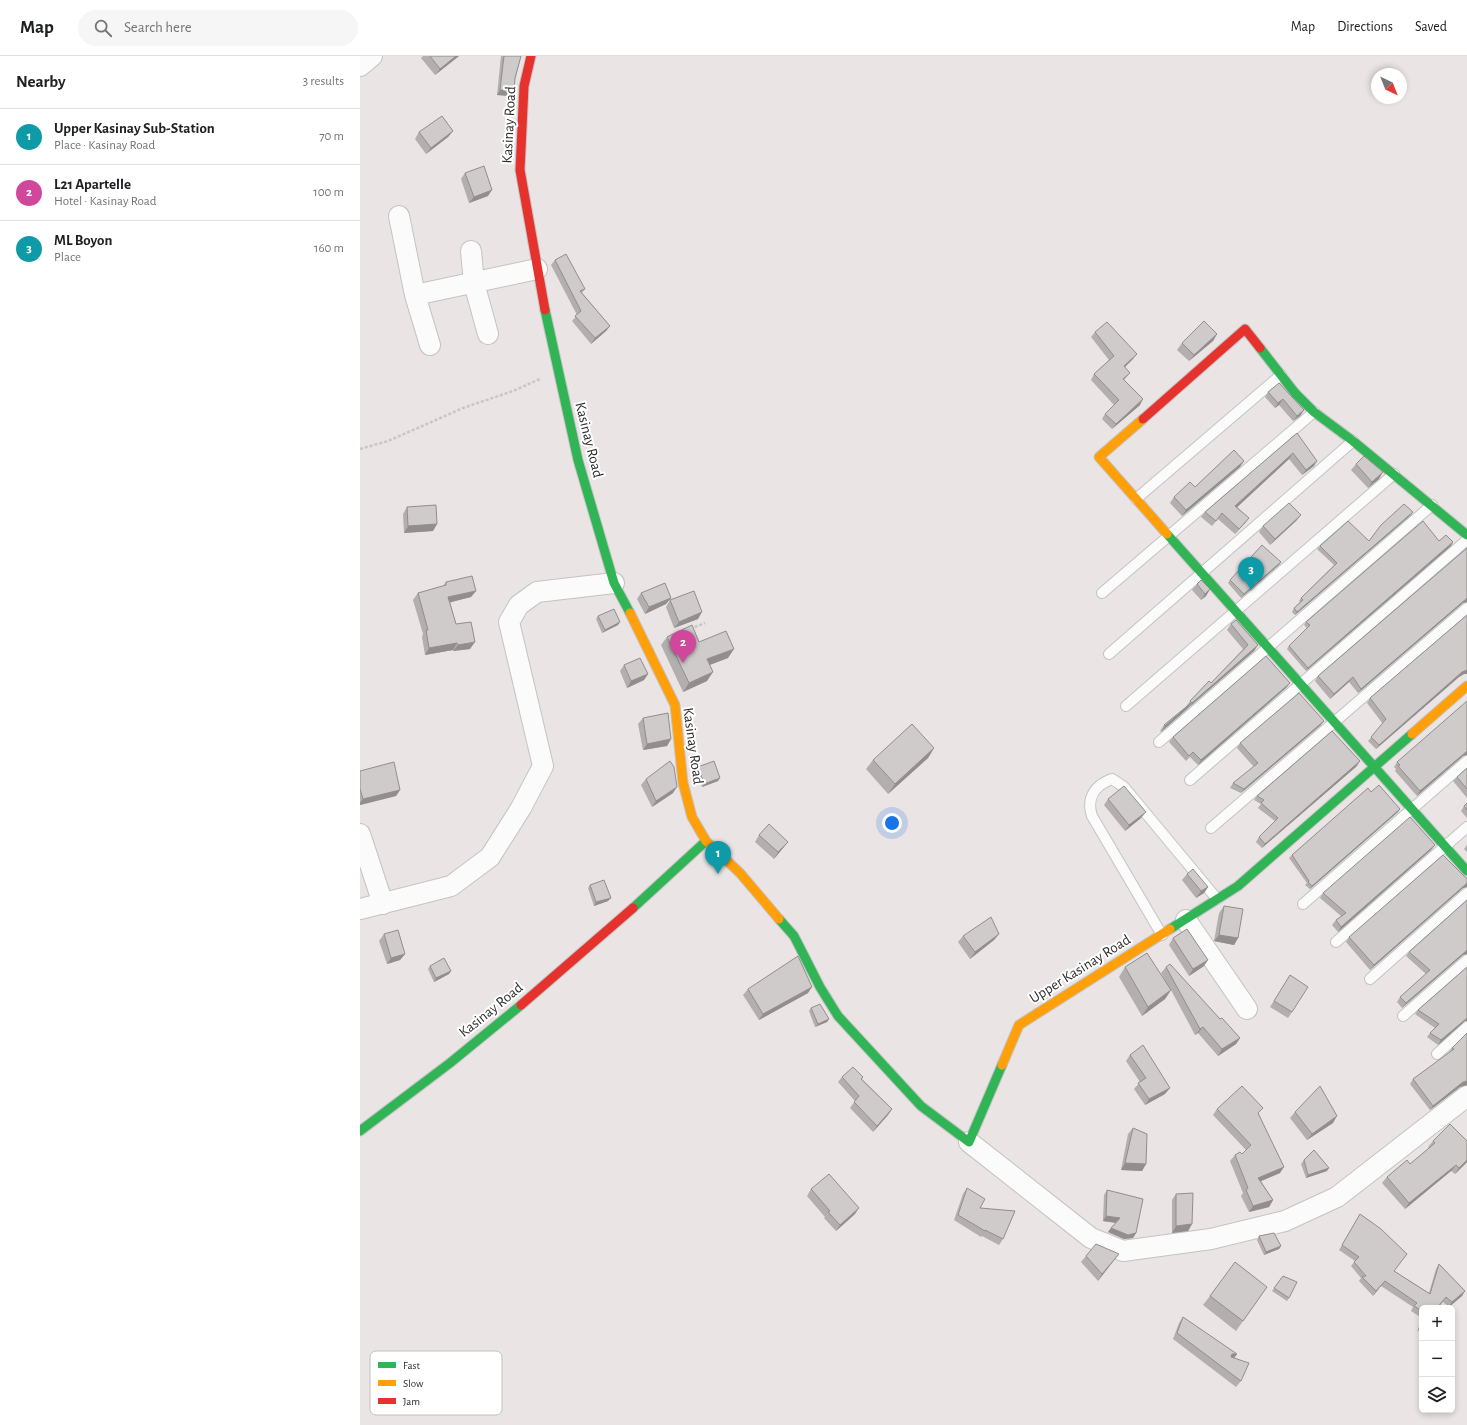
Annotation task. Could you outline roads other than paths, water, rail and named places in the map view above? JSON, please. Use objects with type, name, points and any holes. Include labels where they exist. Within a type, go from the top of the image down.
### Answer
[{"type":"street","points":[[360,66],[372,56]]},
{"type":"street","name":"Kasinay Road","points":[[360,1131],[408,1096],[610,930],[706,841],[692,818],[683,783],[675,705],[647,645],[614,583],[578,460],[557,371],[536,269],[520,170],[524,86],[531,56]]},
{"type":"street","points":[[399,216],[415,295],[430,345]]},
{"type":"street","points":[[471,251],[474,283],[488,334]]},
{"type":"street","points":[[415,295],[536,269]]},
{"type":"street","points":[[1467,534],[1353,441],[1314,412],[1295,393],[1245,329],[1099,457],[1467,872]]},
{"type":"street","points":[[360,909],[451,886],[490,857],[521,808],[542,766],[509,622],[518,605],[537,592],[614,583]]},
{"type":"street","name":"Upper Kasinay Road","points":[[969,1142],[1019,1025],[1238,886],[1467,686]]},
{"type":"street","points":[[360,834],[383,904]]},
{"type":"street","points":[[706,841],[740,873],[794,936],[820,987],[838,1016],[921,1106],[1091,1238],[1123,1251],[1211,1239],[1285,1221],[1337,1196],[1467,1096]]},
{"type":"street","points":[[1186,920],[1247,1009]]},
{"type":"lane","points":[[1136,498],[1281,375]]},
{"type":"lane","points":[[1102,593],[1314,412]]},
{"type":"lane","points":[[1109,654],[1353,441]]},
{"type":"lane","points":[[1126,706],[1394,474]]},
{"type":"lane","points":[[1159,742],[1432,505]]},
{"type":"lane","points":[[1190,780],[1467,540]]},
{"type":"lane","points":[[1211,828],[1467,608]]},
{"type":"lane","points":[[1303,904],[1467,761]]},
{"type":"lane","points":[[1162,935],[1092,816],[1089,808],[1090,801],[1093,793],[1101,783],[1112,779],[1124,786],[1217,899]]},
{"type":"lane","points":[[1336,942],[1467,827]]},
{"type":"lane","points":[[1370,979],[1467,893]]},
{"type":"lane","points":[[1403,1016],[1467,960]]},
{"type":"lane","points":[[1437,1054],[1467,1027]]},
{"type":"place","name":"ML Boyon","points":[[1251,590]]},
{"type":"place","name":"L21 Apartelle","points":[[683,663]]},
{"type":"place","name":"Upper Kasinay Sub-Station","points":[[718,874]]}]
